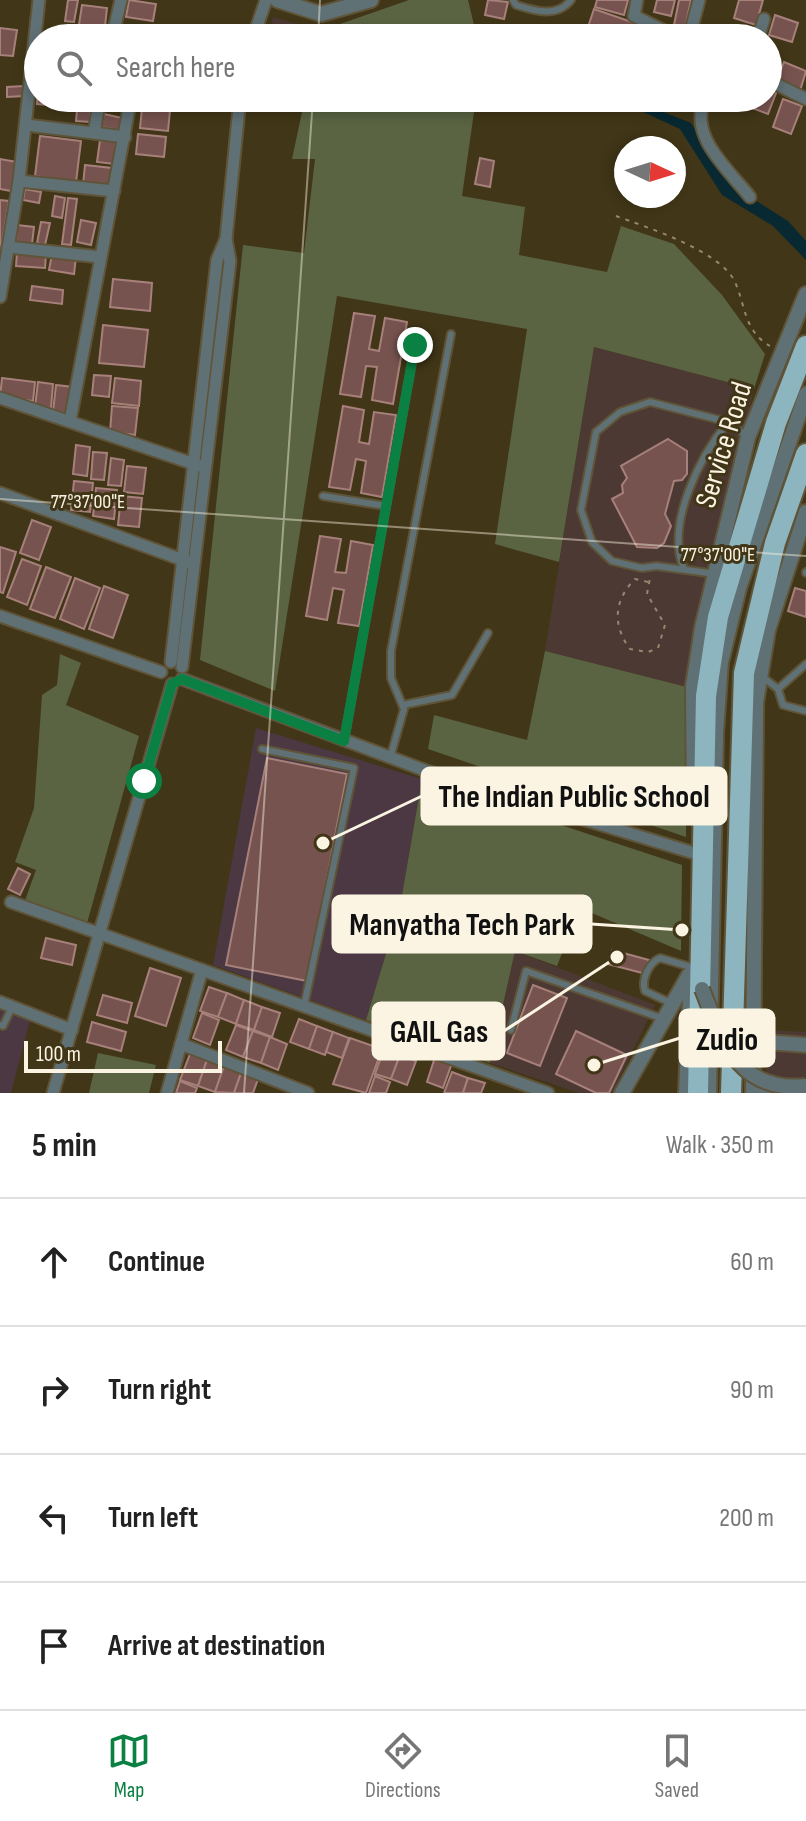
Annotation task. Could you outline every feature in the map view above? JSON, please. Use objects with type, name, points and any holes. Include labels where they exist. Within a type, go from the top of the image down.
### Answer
[{"type":"highway","points":[[698,1093],[695,976],[706,696],[718,617],[776,423],[806,346]]},
{"type":"highway","points":[[731,1093],[752,672],[749,645],[789,470],[806,454]]},
{"type":"street","points":[[37,24],[39,0]]},
{"type":"street","points":[[115,24],[121,0]]},
{"type":"street","points":[[258,24],[266,0]]},
{"type":"street","points":[[277,0],[321,14],[371,0]]},
{"type":"street","points":[[637,0],[634,16],[647,24]]},
{"type":"street","points":[[693,24],[699,0]]},
{"type":"street","points":[[762,24],[764,19]]},
{"type":"street","points":[[782,86],[806,97]]},
{"type":"street","points":[[0,297],[27,112]]},
{"type":"street","points":[[94,133],[98,112]]},
{"type":"street","points":[[70,421],[129,112]]},
{"type":"street","points":[[53,1093],[179,677],[217,260],[226,239],[239,112]]},
{"type":"street","points":[[702,112],[699,122],[703,135],[750,197]]},
{"type":"street","points":[[26,125],[125,137]]},
{"type":"street","points":[[19,181],[114,191]]},
{"type":"street","points":[[8,247],[100,257]]},
{"type":"street","name":"Service Road","points":[[686,1093],[695,976],[693,686],[748,437],[806,294]]},
{"type":"street","points":[[709,1093],[716,732],[721,662],[739,588],[789,470],[806,394]]},
{"type":"street","points":[[0,398],[200,466]]},
{"type":"street","points":[[0,493],[189,563]]},
{"type":"street","points":[[753,1093],[756,702],[752,672],[806,512]]},
{"type":"street","points":[[161,672],[171,662],[189,563]]},
{"type":"street","points":[[0,616],[161,672],[166,682],[179,677]]},
{"type":"street","points":[[171,662],[179,677],[390,758],[694,853]]},
{"type":"street","points":[[11,902],[548,1093]]},
{"type":"street","points":[[167,1093],[202,970]]},
{"type":"street","points":[[622,1093],[673,1004],[695,976],[724,1045],[741,1068],[779,1087],[806,1085]]},
{"type":"street","points":[[6,1004],[72,1030]]},
{"type":"street","points":[[753,1041],[806,1045]]},
{"type":"street","points":[[181,1044],[308,1093]]},
{"type":"street","points":[[762,1093],[806,1085]]},
{"type":"lane","points":[[513,0],[516,5],[548,12],[565,7],[571,0]]},
{"type":"lane","points":[[390,758],[404,714],[391,678],[391,651],[451,334]]},
{"type":"lane","points":[[344,741],[415,345]]},
{"type":"lane","points":[[716,574],[656,566],[642,568],[612,561],[592,542],[581,510],[596,432],[620,412],[650,402],[728,422],[748,437]]},
{"type":"lane","points":[[684,569],[678,545],[691,480],[708,447],[728,422]]},
{"type":"lane","points":[[323,496],[386,506]]},
{"type":"lane","points":[[403,705],[452,695],[488,633]]},
{"type":"lane","points":[[778,689],[806,664]]},
{"type":"lane","points":[[752,672],[778,689],[783,705],[806,711]]},
{"type":"lane","points":[[262,749],[354,768],[304,1006]]},
{"type":"lane","points":[[673,1004],[645,991],[644,980],[651,963],[660,958],[695,976]]},
{"type":"lane","points":[[511,1030],[526,971],[664,1019]]},
{"type":"lane","points":[[0,1025],[3,1026],[6,1004]]},
{"type":"path","points":[[616,216],[681,240],[708,258],[734,280],[753,334],[768,345],[782,349]]},
{"type":"path","points":[[648,582],[635,579],[628,586],[617,605],[616,623],[630,649],[648,652],[658,648],[665,625],[650,602],[648,582],[656,566]]},
{"type":"shaded area","points":[[273,17],[296,24],[271,24]]},
{"type":"shaded area","points":[[594,347],[754,389],[687,687],[545,651]]},
{"type":"shaded area","points":[[256,728],[422,779],[400,907],[366,1020],[213,965]]},
{"type":"shaded area","points":[[515,951],[655,1005],[612,1093],[579,1093],[490,1063]]},
{"type":"shaded area","points":[[0,1009],[30,1020],[11,1093],[0,1093]]},
{"type":"shaded area","points":[[768,1030],[806,1032],[806,1093],[766,1093]]},
{"type":"green space","points":[[409,0],[468,0],[474,24],[340,24]]},
{"type":"green space","points":[[302,112],[474,112],[462,196],[525,207],[519,255],[607,272],[621,226],[674,244],[722,295],[765,354],[754,389],[594,347],[559,562],[495,544],[527,329],[337,296],[275,691],[200,660],[243,245],[304,253],[315,159],[292,159]]},
{"type":"green space","points":[[545,651],[687,687],[686,837],[428,749],[434,715],[527,740]]},
{"type":"green space","points":[[60,654],[81,663],[66,705],[139,736],[86,927],[23,906],[36,870],[15,862],[34,808],[42,695],[57,685]]},
{"type":"green space","points":[[422,779],[682,865],[681,951],[580,908],[557,966],[515,951],[490,1063],[366,1020],[400,907]]},
{"type":"green space","points":[[98,1053],[156,1065],[149,1093],[89,1093]]},
{"type":"water","points":[[643,112],[663,112],[691,123],[733,186],[788,221],[806,241],[806,260],[773,226],[722,195],[680,129]]},
{"type":"building","points":[[68,0],[78,0],[74,22],[65,21]]},
{"type":"building","points":[[129,0],[156,4],[153,21],[126,17]]},
{"type":"building","points":[[488,0],[508,2],[504,19],[485,15]]},
{"type":"building","points":[[597,0],[628,0],[624,15],[595,7]]},
{"type":"building","points":[[657,0],[675,0],[671,16],[654,12]]},
{"type":"building","points":[[679,0],[691,0],[686,24],[674,24]]},
{"type":"building","points":[[739,0],[763,0],[756,24],[734,18]]},
{"type":"building","points":[[82,5],[107,8],[105,24],[79,24]]},
{"type":"building","points":[[594,9],[638,24],[589,24]]},
{"type":"building","points":[[775,15],[798,23],[792,42],[782,39],[782,24],[772,24]]},
{"type":"building","points":[[0,28],[17,30],[13,56],[0,55]]},
{"type":"building","points":[[784,62],[806,71],[800,91],[782,84]]},
{"type":"building","points":[[23,86],[24,96],[7,97],[7,87]]},
{"type":"building","points":[[783,99],[802,106],[791,134],[773,127],[778,112],[782,112]]},
{"type":"building","points":[[77,112],[91,112],[90,122],[76,121]]},
{"type":"building","points":[[142,112],[170,112],[168,131],[140,128]]},
{"type":"building","points":[[104,114],[122,118],[120,130],[101,127]]},
{"type":"building","points":[[138,134],[166,137],[164,157],[136,154]]},
{"type":"building","points":[[40,136],[81,141],[76,182],[35,176]]},
{"type":"building","points":[[100,140],[116,142],[114,164],[97,162]]},
{"type":"building","points":[[480,158],[494,161],[490,187],[475,184]]},
{"type":"building","points":[[0,159],[17,162],[11,191],[0,189]]},
{"type":"building","points":[[85,165],[112,168],[111,188],[83,185]]},
{"type":"building","points":[[25,189],[41,192],[39,203],[23,200]]},
{"type":"building","points":[[55,196],[65,198],[62,218],[52,216]]},
{"type":"building","points":[[68,198],[77,199],[71,245],[62,244]]},
{"type":"building","points":[[0,200],[9,201],[1,249],[0,249]]},
{"type":"building","points":[[81,220],[96,223],[91,245],[77,242]]},
{"type":"building","points":[[41,222],[50,223],[45,245],[37,243]]},
{"type":"building","points":[[17,225],[34,227],[32,244],[16,243]]},
{"type":"building","points":[[17,252],[46,254],[45,268],[16,266]]},
{"type":"building","points":[[52,254],[76,257],[74,274],[49,270]]},
{"type":"building","points":[[113,279],[152,283],[150,311],[110,307]]},
{"type":"building","points":[[32,286],[63,290],[62,304],[30,300]]},
{"type":"building","points":[[354,313],[375,316],[369,349],[379,351],[385,318],[407,322],[393,404],[372,400],[377,367],[366,366],[361,397],[340,394]]},
{"type":"building","points":[[103,325],[148,330],[144,367],[99,363]]},
{"type":"building","points":[[94,375],[111,376],[109,397],[92,395]]},
{"type":"building","points":[[2,378],[35,382],[33,401],[0,397]]},
{"type":"building","points":[[115,378],[141,381],[139,406],[112,403]]},
{"type":"building","points":[[38,382],[53,384],[51,408],[35,407]]},
{"type":"building","points":[[56,385],[73,387],[70,414],[53,412]]},
{"type":"building","points":[[112,406],[138,408],[135,435],[110,432]]},
{"type":"building","points":[[343,406],[364,410],[359,442],[369,444],[374,412],[396,415],[382,497],[361,493],[366,461],[356,459],[350,490],[329,487]]},
{"type":"building","points":[[668,439],[687,451],[687,474],[682,480],[674,481],[665,514],[671,526],[664,543],[657,548],[637,547],[612,499],[623,493],[622,485],[627,478],[621,466]]},
{"type":"building","points":[[76,445],[90,447],[87,476],[73,474]]},
{"type":"building","points":[[93,452],[107,453],[104,480],[91,479]]},
{"type":"building","points":[[111,458],[124,460],[121,486],[108,485]]},
{"type":"building","points":[[127,466],[146,468],[143,494],[124,492]]},
{"type":"building","points":[[74,481],[93,483],[90,512],[71,510]]},
{"type":"building","points":[[96,488],[117,490],[114,519],[93,516]]},
{"type":"building","points":[[121,496],[142,498],[139,527],[118,525]]},
{"type":"building","points":[[32,520],[51,527],[39,560],[20,553]]},
{"type":"building","points":[[320,536],[341,539],[335,572],[346,573],[351,541],[373,545],[359,626],[338,623],[344,590],[333,588],[327,620],[306,616]]},
{"type":"building","points":[[0,547],[16,552],[3,593],[0,592]]},
{"type":"building","points":[[22,559],[41,566],[27,605],[7,597]]},
{"type":"building","points":[[46,567],[71,577],[55,618],[30,609]]},
{"type":"building","points":[[75,578],[100,588],[84,629],[60,619]]},
{"type":"building","points":[[104,586],[128,595],[113,638],[89,629]]},
{"type":"building","points":[[795,588],[806,591],[806,617],[788,611]]},
{"type":"building","points":[[267,758],[347,774],[307,981],[226,965]]},
{"type":"building","points":[[18,868],[30,874],[20,895],[8,889]]},
{"type":"building","points":[[46,938],[76,945],[72,965],[41,958]]},
{"type":"building","points":[[612,950],[649,960],[646,974],[608,964]]},
{"type":"building","points":[[150,968],[181,978],[166,1026],[135,1016]]},
{"type":"building","points":[[533,985],[567,998],[540,1066],[507,1053]]},
{"type":"building","points":[[209,987],[227,993],[218,1017],[200,1011]]},
{"type":"building","points":[[227,993],[244,1000],[236,1024],[218,1017]]},
{"type":"building","points":[[103,995],[132,1003],[127,1023],[97,1015]]},
{"type":"building","points":[[244,1000],[262,1007],[254,1030],[236,1024]]},
{"type":"building","points":[[262,1007],[280,1013],[272,1037],[254,1030]]},
{"type":"building","points":[[202,1013],[219,1020],[210,1045],[193,1038]]},
{"type":"building","points":[[299,1019],[317,1026],[309,1049],[290,1042]]},
{"type":"building","points":[[92,1022],[126,1032],[121,1051],[87,1042]]},
{"type":"building","points":[[236,1025],[253,1031],[243,1057],[226,1050]]},
{"type":"building","points":[[317,1026],[333,1032],[325,1055],[309,1049]]},
{"type":"building","points":[[253,1031],[270,1037],[261,1063],[243,1057]]},
{"type":"building","points":[[576,1031],[627,1055],[609,1093],[596,1093],[556,1074]]},
{"type":"building","points":[[333,1032],[349,1038],[342,1058],[326,1052]]},
{"type":"building","points":[[270,1037],[287,1044],[278,1070],[261,1063]]},
{"type":"building","points":[[350,1038],[382,1049],[366,1093],[333,1084]]},
{"type":"building","points":[[384,1049],[400,1055],[391,1079],[375,1074]]},
{"type":"building","points":[[190,1054],[207,1060],[198,1086],[180,1080]]},
{"type":"building","points":[[400,1055],[416,1061],[407,1085],[391,1079]]},
{"type":"building","points":[[435,1057],[452,1063],[443,1088],[427,1082]]},
{"type":"building","points":[[207,1060],[224,1066],[215,1092],[198,1086]]},
{"type":"building","points":[[224,1066],[241,1073],[234,1093],[215,1092]]},
{"type":"building","points":[[452,1072],[468,1078],[463,1093],[444,1093]]},
{"type":"building","points":[[241,1073],[258,1079],[253,1093],[234,1093]]},
{"type":"building","points":[[375,1076],[390,1082],[386,1093],[369,1093]]},
{"type":"building","points":[[468,1078],[485,1083],[481,1093],[463,1093]]},
{"type":"building","points":[[180,1081],[197,1088],[195,1093],[176,1093]]},
{"type":"place","name":"The Indian Public School","points":[[323,843]]},
{"type":"place","name":"Manyatha Tech Park","points":[[682,930]]},
{"type":"place","name":"GAIL Gas","points":[[617,957]]},
{"type":"place","name":"Zudio","points":[[594,1065]]},
{"type":"route","points":[[144,781],[172,684],[182,679],[344,741],[415,345]]}]
